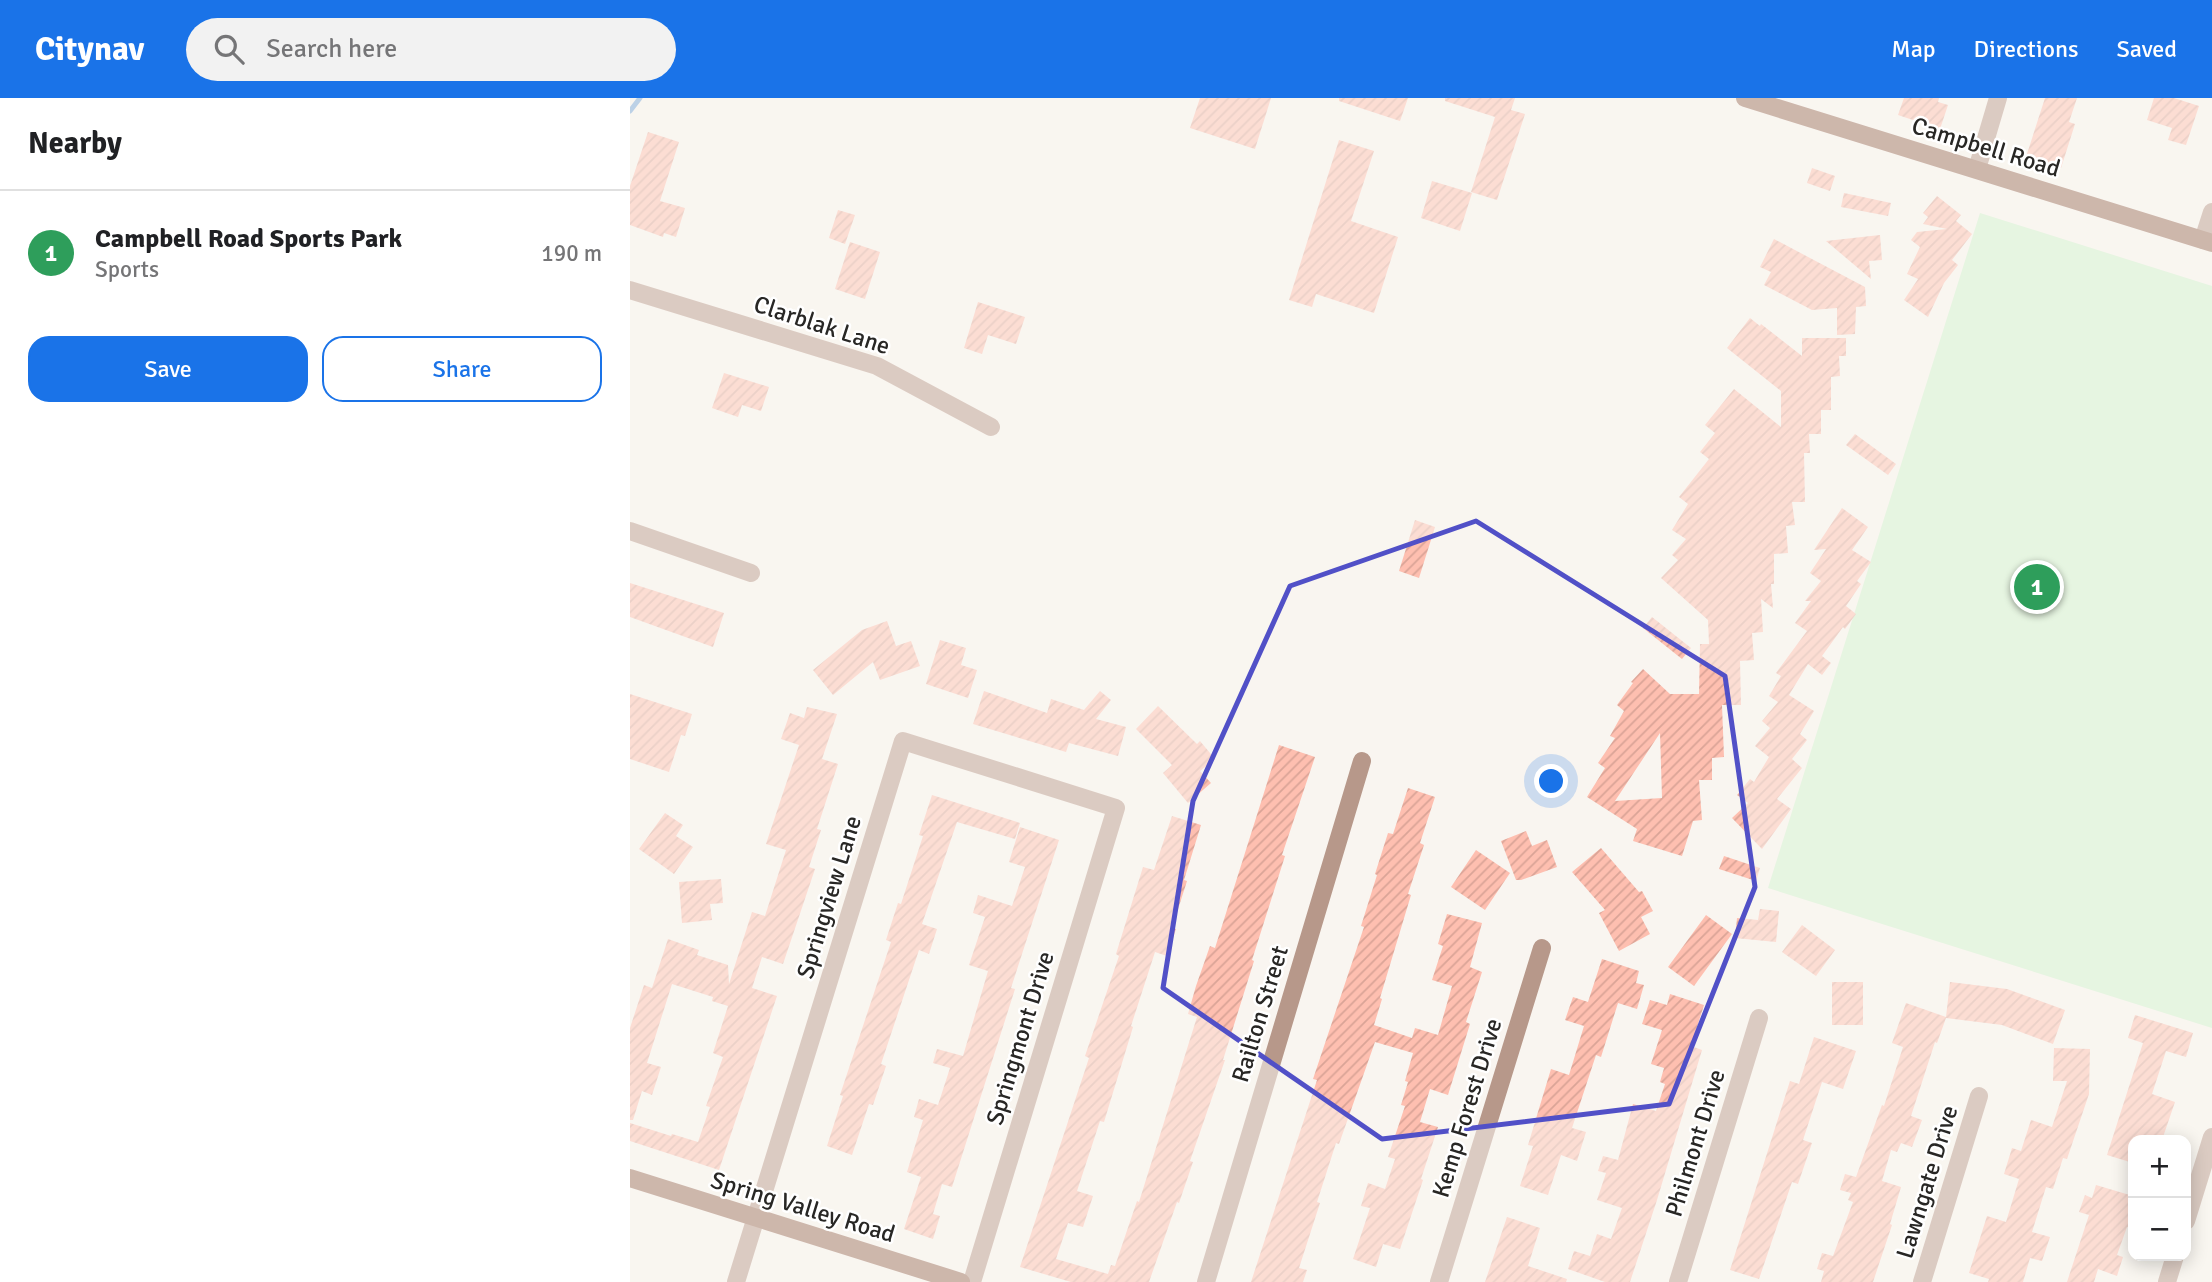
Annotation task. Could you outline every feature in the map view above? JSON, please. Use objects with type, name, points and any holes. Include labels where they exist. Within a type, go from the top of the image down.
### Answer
[{"type":"street","name":"Campbell Road","points":[[1745,98],[2208,242]]},
{"type":"street","points":[[1977,169],[1998,98]]},
{"type":"street","points":[[2208,242],[2212,212]]},
{"type":"street","name":"Clarblak Lane","points":[[630,290],[877,366],[990,427]]},
{"type":"street","points":[[630,531],[751,573]]},
{"type":"street","name":"Springview Lane","points":[[736,1282],[903,741],[1115,808]]},
{"type":"street","name":"Railton Street","points":[[1206,1282],[1362,761]]},
{"type":"street","name":"Springmont Drive","points":[[972,1282],[1115,808]]},
{"type":"street","name":"Kemp Forest Drive","points":[[1439,1282],[1542,947]]},
{"type":"street","name":"Philmont Drive","points":[[1678,1282],[1759,1018]]},
{"type":"street","name":"Lawngate Drive","points":[[1922,1282],[1979,1096]]},
{"type":"street","points":[[2191,1205],[2211,1142]]},
{"type":"street","name":"Spring Valley Road","points":[[630,1178],[961,1282]]},
{"type":"street","points":[[2167,1282],[2173,1261]]},
{"type":"highlighted area","points":[[1476,521],[1725,676],[1755,887],[1669,1104],[1382,1139],[1163,988],[1193,801],[1290,586]]},
{"type":"green space","points":[[1980,213],[2212,286],[2212,1028],[1768,888]]},
{"type":"building","points":[[1200,98],[1271,98],[1255,149],[1190,128]]},
{"type":"building","points":[[1339,98],[1408,98],[1400,121],[1339,101]]},
{"type":"building","points":[[1445,98],[1515,98],[1511,110],[1525,114],[1497,200],[1471,192],[1495,117],[1445,101]]},
{"type":"building","points":[[1904,98],[1939,98],[1938,102],[1948,105],[1940,129],[1898,115]]},
{"type":"building","points":[[2045,98],[2077,98],[2069,122],[2075,124],[2061,168],[2026,157]]},
{"type":"building","points":[[2154,98],[2174,98],[2199,106],[2186,145],[2168,140],[2172,128],[2147,120]]},
{"type":"building","points":[[648,132],[679,142],[660,201],[685,208],[676,237],[664,233],[663,237],[630,225],[630,186]]},
{"type":"building","points":[[1339,140],[1374,151],[1351,221],[1398,237],[1374,313],[1316,294],[1312,307],[1289,300]]},
{"type":"building","points":[[1812,168],[1835,176],[1830,191],[1807,183]]},
{"type":"building","points":[[1432,181],[1472,193],[1460,231],[1421,218]]},
{"type":"building","points":[[1844,193],[1891,203],[1888,216],[1841,207]]},
{"type":"building","points":[[1937,196],[1961,215],[1956,221],[1972,234],[1952,260],[1958,265],[1944,283],[1928,317],[1904,300],[1918,279],[1907,274],[1920,247],[1911,240],[1917,232],[1947,229],[1923,224],[1928,217],[1923,213]]},
{"type":"building","points":[[838,210],[855,215],[845,244],[829,238]]},
{"type":"building","points":[[1880,235],[1882,260],[1869,261],[1871,279],[1826,241]]},
{"type":"building","points":[[1774,239],[1865,287],[1866,306],[1856,307],[1855,334],[1837,335],[1837,308],[1812,310],[1764,285],[1771,272],[1760,267]]},
{"type":"building","points":[[850,242],[880,252],[865,299],[835,289]]},
{"type":"building","points":[[978,302],[1025,317],[1016,344],[988,335],[982,354],[964,348]]},
{"type":"building","points":[[1750,318],[1802,356],[1802,338],[1846,338],[1846,356],[1839,356],[1840,376],[1831,377],[1831,410],[1821,410],[1821,434],[1809,434],[1810,453],[1804,453],[1805,502],[1792,502],[1795,525],[1786,526],[1788,553],[1774,554],[1774,584],[1771,584],[1773,608],[1761,599],[1763,632],[1752,633],[1754,660],[1740,661],[1741,705],[1722,705],[1724,757],[1712,758],[1712,780],[1699,780],[1702,820],[1693,821],[1682,856],[1633,841],[1637,829],[1587,797],[1605,768],[1598,763],[1615,738],[1610,736],[1624,711],[1617,705],[1633,683],[1631,682],[1643,669],[1670,694],[1699,694],[1700,644],[1709,644],[1708,620],[1661,578],[1678,560],[1672,555],[1686,539],[1672,530],[1688,504],[1679,497],[1709,459],[1700,452],[1715,433],[1705,425],[1734,389],[1781,427],[1781,391],[1727,348]],"holes":[[[1660,733],[1662,798],[1615,801]]]},
{"type":"building","points":[[724,373],[769,387],[761,411],[742,405],[738,417],[712,408]]},
{"type":"building","points":[[1855,434],[1896,464],[1888,475],[1846,445]]},
{"type":"building","points":[[1842,508],[1868,527],[1852,550],[1871,562],[1857,581],[1861,584],[1846,606],[1856,614],[1822,656],[1831,663],[1822,675],[1808,664],[1789,695],[1814,711],[1800,734],[1807,740],[1792,759],[1802,768],[1777,799],[1791,809],[1762,849],[1732,818],[1748,803],[1737,795],[1750,779],[1754,782],[1769,757],[1755,746],[1770,728],[1762,721],[1778,702],[1769,696],[1781,676],[1776,673],[1807,631],[1795,623],[1811,601],[1805,601],[1821,581],[1810,573],[1826,549],[1814,550]]},
{"type":"building","points":[[1415,520],[1435,527],[1419,578],[1399,571]]},
{"type":"building","points":[[630,583],[724,613],[713,647],[630,617]]},
{"type":"building","points":[[1652,617],[1691,648],[1682,659],[1643,628]]},
{"type":"building","points":[[887,621],[896,646],[911,641],[920,666],[880,680],[873,662],[833,695],[813,670],[862,630]]},
{"type":"building","points":[[940,640],[966,648],[961,665],[977,670],[968,698],[926,684]]},
{"type":"building","points":[[984,691],[1047,713],[1051,699],[1084,710],[1100,691],[1111,700],[1096,719],[1126,727],[1118,756],[1069,743],[1066,752],[973,724]]},
{"type":"building","points":[[630,694],[692,714],[685,736],[681,735],[669,772],[630,759]]},
{"type":"building","points":[[1158,706],[1197,744],[1200,741],[1215,759],[1200,771],[1211,783],[1188,803],[1163,773],[1172,765],[1136,729]]},
{"type":"building","points":[[807,707],[837,714],[822,759],[838,764],[817,829],[821,830],[809,867],[815,869],[783,964],[762,957],[752,988],[777,996],[719,1170],[630,1141],[630,1123],[698,1142],[710,1107],[706,1106],[723,1057],[713,1053],[728,1006],[712,1001],[713,997],[672,984],[647,1063],[661,1067],[652,1095],[642,1091],[633,1120],[630,1120],[630,1028],[644,985],[652,988],[668,939],[699,950],[697,955],[728,965],[729,984],[752,912],[765,916],[786,850],[766,844],[799,745],[781,739],[790,713],[804,718]]},
{"type":"building","points":[[1279,745],[1315,757],[1282,855],[1285,856],[1252,960],[1254,961],[1225,1060],[1190,1161],[1193,1162],[1149,1282],[1071,1282],[1020,1267],[1089,1058],[1085,1056],[1119,956],[1116,954],[1143,867],[1154,870],[1172,816],[1201,825],[1172,928],[1176,929],[1167,956],[1155,952],[1104,1122],[1100,1121],[1077,1191],[1093,1196],[1083,1227],[1068,1223],[1056,1259],[1108,1274],[1111,1265],[1115,1266],[1137,1201],[1139,1202],[1197,1017],[1188,1014],[1196,986],[1210,946],[1215,948]]},
{"type":"building","points":[[1408,788],[1435,797],[1420,843],[1424,845],[1408,894],[1411,895],[1374,1025],[1412,1038],[1415,1028],[1438,1035],[1452,986],[1432,980],[1443,946],[1438,944],[1447,914],[1482,923],[1470,967],[1482,972],[1466,1022],[1470,1024],[1448,1095],[1430,1089],[1420,1122],[1438,1127],[1421,1179],[1423,1180],[1400,1249],[1383,1244],[1376,1267],[1353,1259],[1370,1208],[1361,1206],[1368,1183],[1385,1189],[1395,1159],[1388,1157],[1405,1106],[1401,1105],[1413,1053],[1375,1042],[1339,1144],[1336,1143],[1317,1202],[1320,1203],[1299,1268],[1307,1270],[1303,1282],[1251,1282],[1317,1080],[1313,1079],[1364,927],[1361,926],[1388,833],[1393,834]]},
{"type":"building","points":[[932,795],[1020,823],[1015,839],[957,822],[922,924],[937,929],[929,954],[919,950],[881,1064],[886,1066],[873,1105],[869,1104],[852,1155],[827,1146],[843,1096],[840,1095],[891,942],[886,940],[923,836],[919,835]]},
{"type":"building","points":[[665,813],[683,825],[676,836],[693,847],[674,874],[639,849]]},
{"type":"building","points":[[1020,827],[1059,840],[1011,988],[1015,989],[952,1187],[942,1184],[933,1214],[940,1216],[933,1239],[904,1229],[921,1177],[907,1172],[923,1120],[914,1117],[919,1099],[938,1105],[950,1068],[933,1063],[937,1049],[963,1056],[988,971],[969,965],[985,917],[973,913],[978,895],[1012,906],[1025,867],[1009,862]]},
{"type":"building","points":[[1526,831],[1532,846],[1547,840],[1557,867],[1516,880],[1501,841]]},
{"type":"building","points":[[1601,848],[1639,892],[1642,891],[1653,911],[1641,917],[1650,934],[1619,951],[1599,913],[1605,910],[1572,872]]},
{"type":"building","points":[[1476,850],[1510,873],[1485,910],[1451,887]]},
{"type":"building","points":[[1724,856],[1760,868],[1756,881],[1719,869]]},
{"type":"building","points":[[721,879],[723,903],[710,904],[712,920],[682,923],[679,882]]},
{"type":"building","points":[[1760,909],[1779,911],[1776,942],[1735,938],[1737,918],[1758,920]]},
{"type":"building","points":[[1706,915],[1732,934],[1694,986],[1668,967]]},
{"type":"building","points":[[1802,925],[1835,950],[1816,976],[1782,952]]},
{"type":"building","points":[[1602,959],[1639,971],[1636,983],[1644,985],[1637,1009],[1618,1003],[1601,1057],[1596,1055],[1572,1128],[1586,1132],[1577,1161],[1561,1155],[1548,1195],[1520,1186],[1533,1146],[1528,1145],[1551,1069],[1569,1075],[1584,1026],[1565,1020],[1573,997],[1588,1002]]},
{"type":"building","points":[[1832,982],[1863,982],[1863,1025],[1832,1025]]},
{"type":"building","points":[[1950,982],[2007,989],[2065,1010],[2053,1044],[2002,1025],[1946,1018],[1937,1043],[1935,1042],[1911,1116],[1922,1120],[1912,1147],[1901,1143],[1897,1152],[1891,1150],[1882,1181],[1901,1187],[1890,1224],[1892,1225],[1873,1282],[1821,1282],[1824,1271],[1817,1269],[1822,1253],[1833,1256],[1853,1202],[1848,1200],[1851,1193],[1840,1190],[1845,1174],[1856,1177],[1882,1105],[1884,1106],[1903,1047],[1892,1043],[1906,1003],[1946,1017]]},
{"type":"building","points":[[1670,994],[1704,1005],[1691,1046],[1702,1050],[1630,1282],[1605,1282],[1568,1269],[1574,1251],[1590,1256],[1597,1234],[1611,1239],[1622,1208],[1597,1200],[1606,1173],[1598,1171],[1603,1156],[1618,1160],[1633,1104],[1656,1111],[1665,1084],[1660,1082],[1664,1068],[1651,1064],[1662,1030],[1642,1024],[1650,1000],[1667,1005]]},
{"type":"building","points":[[2135,1015],[2193,1033],[2186,1057],[2166,1051],[2152,1094],[2175,1102],[2164,1135],[2128,1135],[2128,1161],[2107,1155],[2143,1043],[2128,1038]]},
{"type":"building","points":[[1814,1037],[1856,1051],[1843,1089],[1822,1082],[1803,1140],[1812,1143],[1798,1184],[1792,1182],[1759,1279],[1730,1270],[1790,1081],[1799,1084]]},
{"type":"building","points":[[2054,1048],[2090,1049],[2089,1094],[2067,1159],[2063,1158],[2053,1189],[2046,1187],[2032,1232],[2050,1237],[2042,1261],[2030,1258],[2023,1282],[1988,1282],[1989,1279],[1969,1273],[1987,1216],[2006,1222],[2019,1179],[2004,1174],[2012,1148],[2021,1151],[2031,1120],[2052,1127],[2067,1081],[2053,1081]]},
{"type":"building","points":[[2096,1185],[2128,1195],[2128,1227],[2117,1255],[2123,1257],[2117,1276],[2098,1269],[2094,1282],[2067,1282],[2089,1215],[2079,1212],[2085,1195],[2092,1198]]},
{"type":"building","points":[[1507,1217],[1540,1228],[1528,1266],[1567,1279],[1566,1282],[1485,1282]]},
{"type":"waterway","points":[[630,111],[640,98]]},
{"type":"place","name":"Campbell Road Sports Park","points":[[2037,587]]}]
